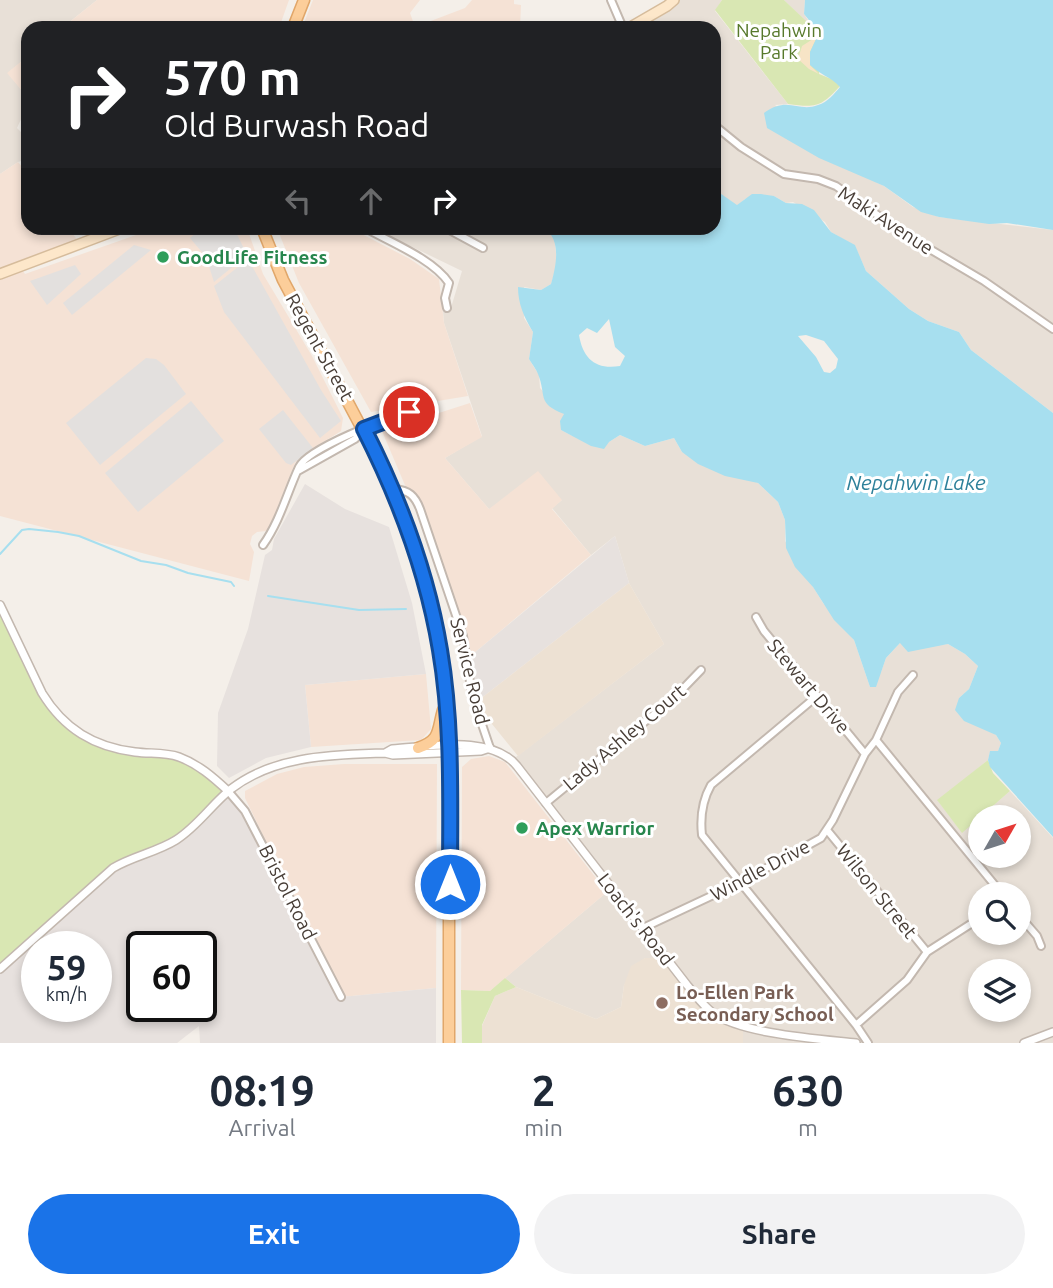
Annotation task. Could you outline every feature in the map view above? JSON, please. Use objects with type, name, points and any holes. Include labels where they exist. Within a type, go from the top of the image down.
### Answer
[{"type":"main road","points":[[296,21],[304,0]]},
{"type":"main road","points":[[640,21],[674,0]]},
{"type":"main road","points":[[0,274],[103,235]]},
{"type":"main road","name":"Regent Street","points":[[265,235],[283,280],[394,489],[413,538],[429,596],[441,653],[449,750],[449,1043]]},
{"type":"main road","points":[[418,748],[437,737],[445,703]]},
{"type":"street","points":[[611,0],[620,21]]},
{"type":"street","name":"Maki Avenue","points":[[721,131],[741,147],[784,174],[818,179],[836,186],[906,235],[984,281],[1053,329]]},
{"type":"street","points":[[378,235],[414,255],[445,277],[449,283],[445,298],[447,308]]},
{"type":"street","points":[[459,235],[483,248]]},
{"type":"street","points":[[263,545],[276,524],[298,471],[355,439],[364,429],[409,412]]},
{"type":"street","name":"Service Road","points":[[394,489],[407,490],[420,509],[463,636],[472,695],[490,748]]},
{"type":"street","points":[[0,605],[42,693],[69,726],[106,747],[176,755],[201,768],[228,791]]},
{"type":"street","name":"Stewart Drive","points":[[756,617],[764,631],[865,754]]},
{"type":"street","name":"Lady Ashley Court","points":[[546,803],[675,697],[701,670]]},
{"type":"street","name":"Windle Drive","points":[[643,928],[806,848],[827,830],[865,754],[876,740],[898,692],[913,675]]},
{"type":"street","points":[[817,696],[711,785],[705,796],[700,822],[702,835],[868,1043]]},
{"type":"street","name":"Stewart Drive","points":[[876,740],[992,882]]},
{"type":"street","points":[[385,753],[418,748],[449,750]]},
{"type":"street","points":[[0,970],[113,868],[176,840],[189,831],[228,791],[253,774],[304,758],[490,748]]},
{"type":"street","name":"Loach's Road","points":[[490,748],[501,751],[512,760],[687,985],[713,1014],[737,1024],[786,1036],[856,1043]]},
{"type":"street","name":"Bristol Road","points":[[228,791],[245,811],[341,997]]},
{"type":"street","name":"Wilson Street","points":[[827,830],[927,953]]},
{"type":"street","points":[[856,1025],[906,980],[927,953],[968,926]]},
{"type":"street","points":[[1031,929],[1041,946]]},
{"type":"street","points":[[1024,1043],[1053,1032]]},
{"type":"shaded area","points":[[0,0],[97,0],[71,21],[21,21],[21,62],[8,73],[21,89],[21,119],[17,128],[21,132],[21,161],[0,174]]},
{"type":"shaded area","points":[[97,0],[289,0],[282,21],[71,21]]},
{"type":"shaded area","points":[[313,0],[420,0],[410,13],[413,21],[305,21]]},
{"type":"shaded area","points":[[472,0],[514,0],[514,4],[521,5],[520,21],[431,21],[465,8]]},
{"type":"shaded area","points":[[674,0],[722,0],[715,11],[788,104],[775,105],[858,173],[884,186],[913,207],[939,217],[1053,230],[1053,413],[971,350],[959,332],[928,321],[909,309],[866,271],[855,246],[831,232],[825,222],[793,202],[786,203],[774,196],[745,199],[737,206],[721,194],[721,21],[641,21]]},
{"type":"shaded area","points":[[784,0],[805,0],[804,14],[814,29]]},
{"type":"shaded area","points":[[21,62],[21,90],[7,73]]},
{"type":"shaded area","points":[[18,162],[21,166],[21,235],[74,235],[80,243],[20,267],[25,274],[136,235],[249,235],[263,274],[312,356],[343,418],[341,431],[295,463],[271,525],[266,531],[252,536],[250,544],[254,552],[249,581],[0,516],[0,174]]},
{"type":"shaded area","points":[[194,235],[237,235],[247,255],[214,282],[206,257],[190,238]]},
{"type":"shaded area","points":[[280,235],[364,235],[410,259],[439,279],[444,323],[468,396],[371,412],[299,283]]},
{"type":"shaded area","points":[[387,235],[552,235],[555,240],[556,268],[551,284],[541,290],[524,287],[524,318],[533,332],[529,359],[539,375],[540,388],[564,414],[561,430],[573,436],[609,442],[620,435],[645,446],[674,438],[682,452],[758,483],[778,502],[785,520],[785,541],[823,603],[854,640],[870,687],[881,672],[886,658],[901,642],[931,646],[948,644],[978,666],[969,689],[959,698],[1001,743],[998,751],[990,752],[988,760],[938,801],[962,832],[968,827],[968,868],[1031,868],[1031,814],[1053,838],[1053,1043],[743,1043],[743,1032],[714,1014],[512,760],[664,644],[629,583],[615,536],[591,555],[552,508],[562,500],[489,509],[445,458],[482,436],[444,323],[443,311],[450,311],[462,271]]},
{"type":"shaded area","points":[[134,245],[151,250],[72,315],[63,303]]},
{"type":"shaded area","points":[[248,259],[341,421],[320,438],[224,312],[214,286]]},
{"type":"shaded area","points":[[75,265],[81,274],[47,305],[30,281]]},
{"type":"shaded area","points":[[146,358],[156,359],[164,365],[186,394],[100,465],[66,423]]},
{"type":"shaded area","points":[[191,401],[224,441],[138,512],[105,473]]},
{"type":"shaded area","points":[[470,403],[482,437],[445,458],[489,509],[538,471],[562,500],[552,509],[591,555],[467,659],[463,636],[415,498],[407,490],[382,431],[396,424]]},
{"type":"shaded area","points":[[283,410],[313,448],[291,465],[286,463],[259,429]]},
{"type":"shaded area","points":[[305,484],[345,509],[389,527],[412,603],[426,674],[305,685],[311,747],[266,758],[229,778],[217,766],[218,713],[248,629],[265,555],[272,550],[274,539]]},
{"type":"shaded area","points":[[615,536],[629,583],[475,703],[467,659]]},
{"type":"shaded area","points":[[629,583],[664,644],[518,756],[475,703]]},
{"type":"shaded area","points":[[426,674],[431,729],[421,740],[311,747],[305,685]]},
{"type":"shaded area","points":[[489,756],[505,762],[607,892],[490,991],[461,990],[462,767],[471,759]]},
{"type":"shaded area","points":[[437,764],[436,988],[341,997],[245,798],[245,791],[277,774],[304,767]]},
{"type":"shaded area","points":[[228,791],[245,811],[341,997],[436,988],[436,1043],[200,1043],[199,1026],[177,1043],[0,1043],[0,969],[21,950],[21,1022],[112,1022],[112,931],[42,931],[99,880]]},
{"type":"shaded area","points":[[1010,791],[1023,805],[994,805]]},
{"type":"shaded area","points":[[607,892],[658,958],[645,958],[624,985],[621,1007],[596,1019],[516,987],[505,978]]},
{"type":"shaded area","name":"Lo-Ellen Park Secondary School","points":[[645,958],[658,958],[673,965],[713,1014],[737,1024],[743,1032],[743,1043],[482,1043],[482,1026],[495,996],[516,987],[596,1019],[621,1007],[624,985],[631,966]]},
{"type":"green space","name":"Nepahwin Park","points":[[722,0],[784,0],[822,36],[819,74],[834,80],[840,86],[823,102],[812,106],[788,104],[715,10]]},
{"type":"green space","points":[[0,605],[42,693],[60,718],[106,747],[176,756],[228,791],[176,840],[126,861],[44,931],[21,931],[21,951],[0,969]]},
{"type":"green space","points":[[988,760],[993,773],[1010,791],[994,805],[968,805],[968,828],[962,833],[937,800]]},
{"type":"green space","points":[[505,978],[516,987],[495,996],[482,1025],[482,1043],[462,1043],[461,990],[490,991]]},
{"type":"sand","points":[[817,37],[810,52],[810,65],[819,74],[798,59],[802,46]]},
{"type":"water","points":[[805,0],[1053,0],[1053,230],[1007,223],[989,224],[921,212],[884,186],[819,158],[767,128],[764,113],[772,108],[780,105],[818,105],[828,100],[840,87],[810,65],[810,52],[817,37],[821,35],[804,14]]},
{"type":"water","name":"Nepahwin Lake","points":[[721,194],[737,205],[752,194],[774,196],[786,203],[802,204],[814,210],[831,232],[855,245],[866,271],[909,309],[928,321],[959,332],[971,350],[1053,413],[1053,837],[1031,813],[1031,805],[1024,805],[990,767],[990,751],[998,751],[1001,743],[996,735],[964,721],[955,710],[959,698],[969,689],[978,666],[965,654],[948,644],[908,652],[900,643],[886,658],[876,687],[870,687],[854,640],[834,620],[813,587],[795,567],[786,548],[785,520],[778,502],[758,483],[725,476],[698,464],[682,452],[674,438],[645,446],[620,435],[604,449],[591,446],[561,430],[560,421],[564,414],[546,402],[538,374],[529,359],[533,332],[522,310],[518,293],[518,287],[541,290],[551,284],[556,262],[551,235],[721,235]],"holes":[[[609,319],[615,347],[625,356],[620,366],[598,364],[587,356],[579,335],[587,328],[597,333]],[[806,335],[824,341],[838,359],[836,368],[830,373],[824,372],[816,357],[798,336]]]},
{"type":"waterway","points":[[0,554],[22,530],[58,532],[79,536],[141,561],[231,582],[234,586]]},
{"type":"waterway","points":[[268,596],[359,610],[406,609]]},
{"type":"place","name":"GoodLife Fitness","points":[[163,257]]},
{"type":"place","name":"Apex Warrior","points":[[522,828]]},
{"type":"place","name":"Lo-Ellen Park Secondary School","points":[[662,1003]]},
{"type":"route","points":[[409,412],[364,429],[394,489],[413,538],[441,653],[449,753],[450,884]]}]
